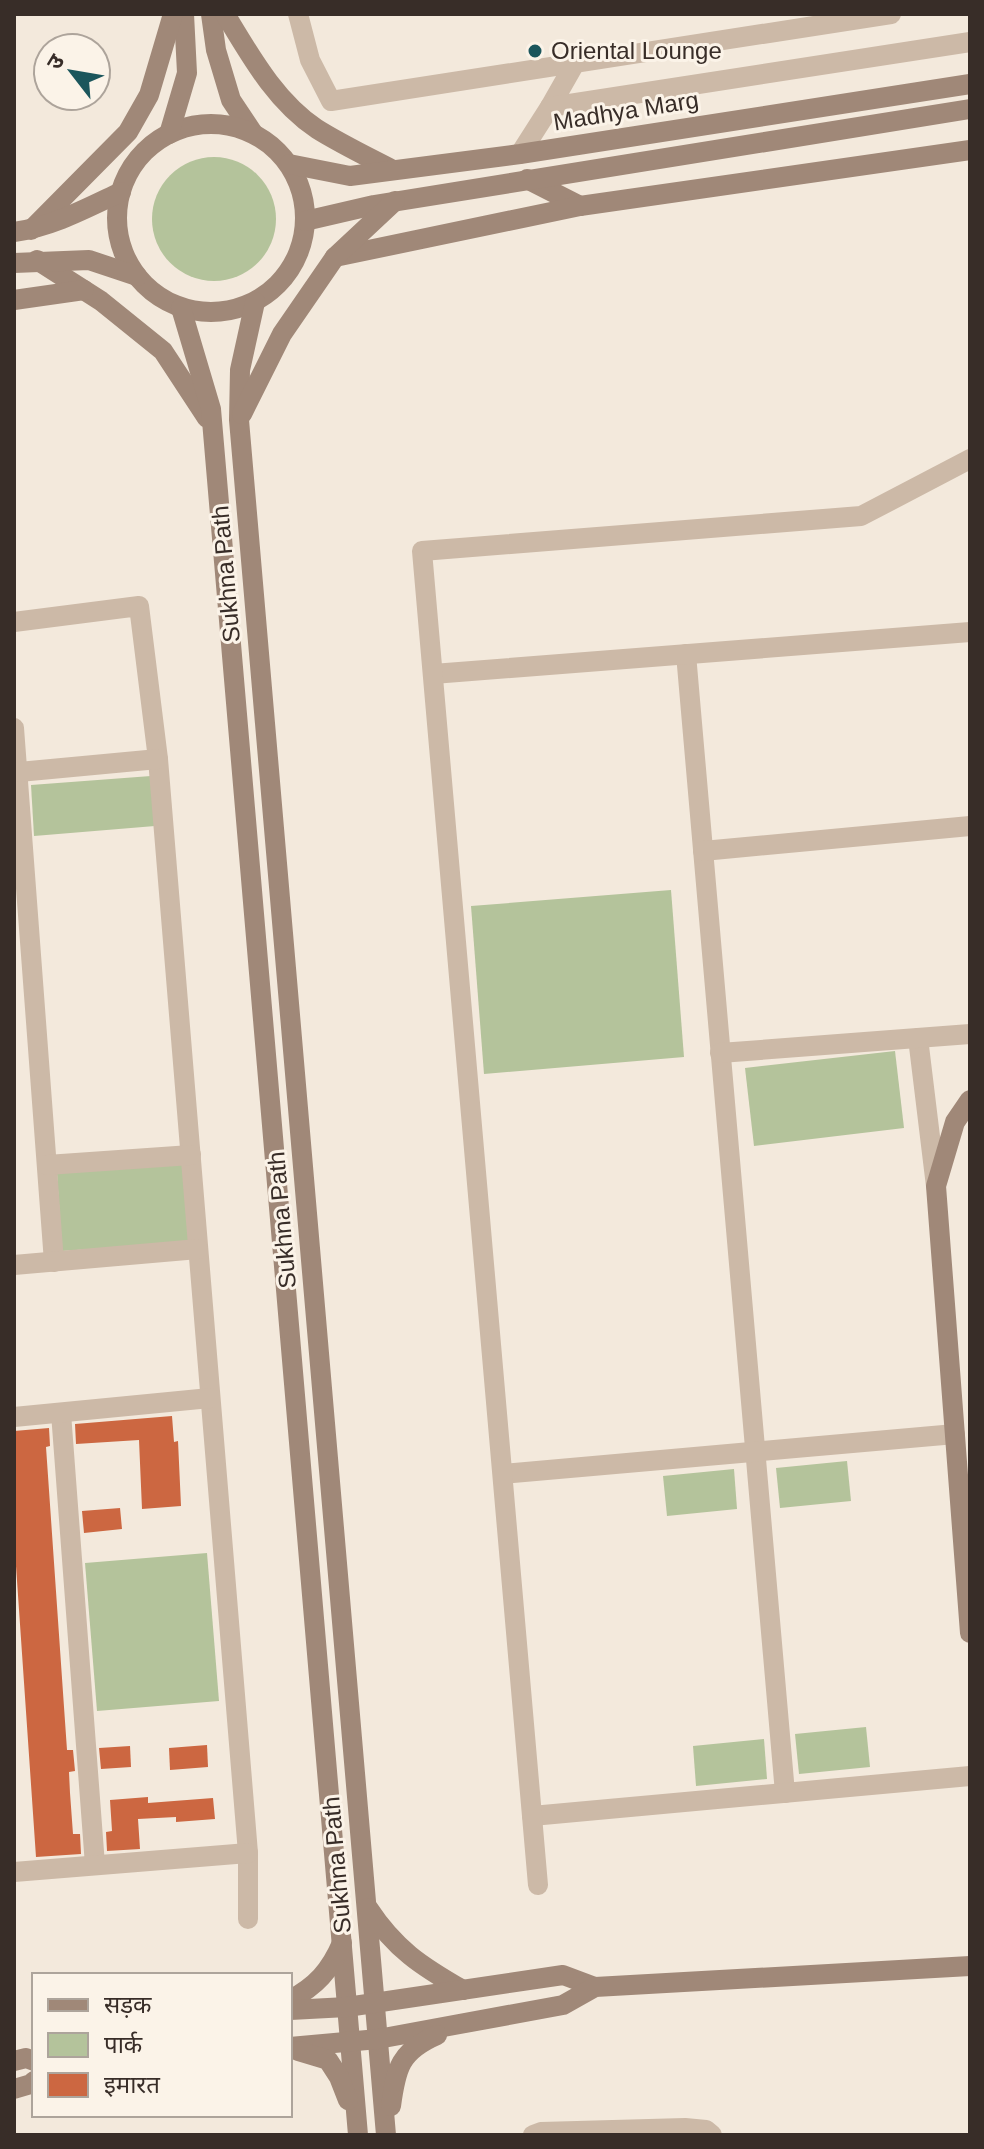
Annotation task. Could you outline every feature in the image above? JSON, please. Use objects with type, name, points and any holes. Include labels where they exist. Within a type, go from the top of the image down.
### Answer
[{"type":"main road","points":[[22,231],[128,132],[149,95],[173,14]]},
{"type":"main road","points":[[169,134],[187,73],[184,14]]},
{"type":"main road","points":[[211,14],[216,50],[231,100],[253,133]]},
{"type":"main road","points":[[225,14],[264,78],[301,116],[315,128],[393,170]]},
{"type":"main road","name":"Madhya Marg","points":[[289,164],[350,176],[520,154],[970,84]]},
{"type":"main road","points":[[305,221],[395,201],[970,109]]},
{"type":"main road","points":[[14,263],[89,260],[137,276],[169,303],[181,308],[201,312],[243,307],[278,285],[299,252],[305,221],[302,194],[289,164],[276,149],[253,133],[237,127],[216,124],[183,128],[156,142],[137,161],[121,192],[117,216],[120,242],[137,276]]},
{"type":"main road","points":[[335,257],[580,206],[970,150]]},
{"type":"main road","points":[[527,179],[580,206]]},
{"type":"main road","points":[[22,231],[76,214],[121,192]]},
{"type":"main road","points":[[239,420],[282,334],[335,257],[395,201]]},
{"type":"main road","points":[[37,260],[84,290],[163,351],[212,425]]},
{"type":"main road","points":[[14,300],[84,290]]},
{"type":"main road","name":"Sukhna Path","points":[[255,302],[240,370],[239,420],[386,2135]]},
{"type":"main road","name":"Sukhna Path","points":[[181,308],[211,409],[358,2132]]},
{"type":"main road","points":[[970,1100],[955,1122],[936,1186],[970,1633]]},
{"type":"main road","points":[[366,1905],[405,1953],[463,1990]]},
{"type":"main road","points":[[292,1999],[314,1986],[327,1973],[342,1942]]},
{"type":"main road","points":[[292,2010],[347,2007],[563,1975],[595,1987],[970,1966]]},
{"type":"main road","points":[[292,2048],[378,2039],[563,2005],[595,1987]]},
{"type":"main road","points":[[386,2135],[400,2062],[415,2046],[463,2023]]},
{"type":"main road","points":[[292,2049],[328,2060],[345,2089],[358,2132]]},
{"type":"street","points":[[298,14],[310,60],[331,101],[891,14]]},
{"type":"street","points":[[550,107],[970,42]]},
{"type":"street","points":[[520,154],[575,63]]},
{"type":"street","points":[[538,1885],[422,551],[861,516],[970,459]]},
{"type":"street","points":[[14,622],[139,606],[158,759],[191,1155],[248,1853],[248,1919]]},
{"type":"street","points":[[433,674],[970,632]]},
{"type":"street","points":[[686,654],[785,1793]]},
{"type":"street","points":[[14,728],[54,1262]]},
{"type":"street","points":[[19,772],[158,759]]},
{"type":"street","points":[[703,851],[970,826]]},
{"type":"street","points":[[720,1053],[970,1034]]},
{"type":"street","points":[[918,1038],[936,1186]]},
{"type":"street","points":[[47,1165],[191,1155]]},
{"type":"street","points":[[14,1265],[198,1249]]},
{"type":"street","points":[[14,1417],[210,1398]]},
{"type":"street","points":[[61,1413],[95,1865]]},
{"type":"street","points":[[503,1474],[955,1434]]},
{"type":"street","points":[[532,1816],[970,1776]]},
{"type":"street","points":[[14,1872],[248,1853]]},
{"type":"street","points":[[533,2135],[541,2132],[685,2128],[706,2130],[712,2135]]},
{"type":"green space","points":[[214,157],[238,162],[258,175],[271,195],[276,219],[271,243],[258,263],[238,276],[214,281],[190,276],[170,263],[157,243],[152,219],[157,195],[170,175],[190,162]]},
{"type":"green space","points":[[151,776],[155,826],[34,836],[31,785]]},
{"type":"green space","points":[[671,890],[684,1057],[484,1074],[471,906]]},
{"type":"green space","points":[[895,1051],[904,1128],[754,1146],[745,1068]]},
{"type":"green space","points":[[186,1164],[191,1242],[62,1251],[57,1173]]},
{"type":"green space","points":[[847,1461],[851,1501],[780,1508],[776,1468]]},
{"type":"green space","points":[[734,1469],[737,1509],[667,1516],[663,1476]]},
{"type":"green space","points":[[207,1553],[219,1701],[97,1711],[85,1563]]},
{"type":"green space","points":[[866,1727],[870,1767],[799,1774],[795,1734]]},
{"type":"green space","points":[[764,1739],[767,1779],[696,1786],[693,1746]]},
{"type":"building","points":[[172,1416],[174,1442],[178,1441],[181,1506],[142,1509],[139,1440],[76,1444],[75,1424]]},
{"type":"building","points":[[49,1428],[50,1446],[46,1447],[67,1750],[73,1750],[75,1771],[69,1772],[73,1834],[80,1834],[81,1854],[36,1857],[14,1537],[14,1431]]},
{"type":"building","points":[[120,1508],[122,1529],[84,1533],[82,1511]]},
{"type":"building","points":[[207,1745],[208,1767],[170,1770],[169,1748]]},
{"type":"building","points":[[130,1746],[131,1767],[101,1769],[99,1748]]},
{"type":"building","points":[[148,1797],[148,1803],[213,1798],[215,1819],[176,1822],[176,1817],[138,1819],[140,1849],[107,1851],[106,1832],[112,1831],[110,1800]]},
{"type":"place","name":"Oriental Lounge","points":[[535,51]]}]
